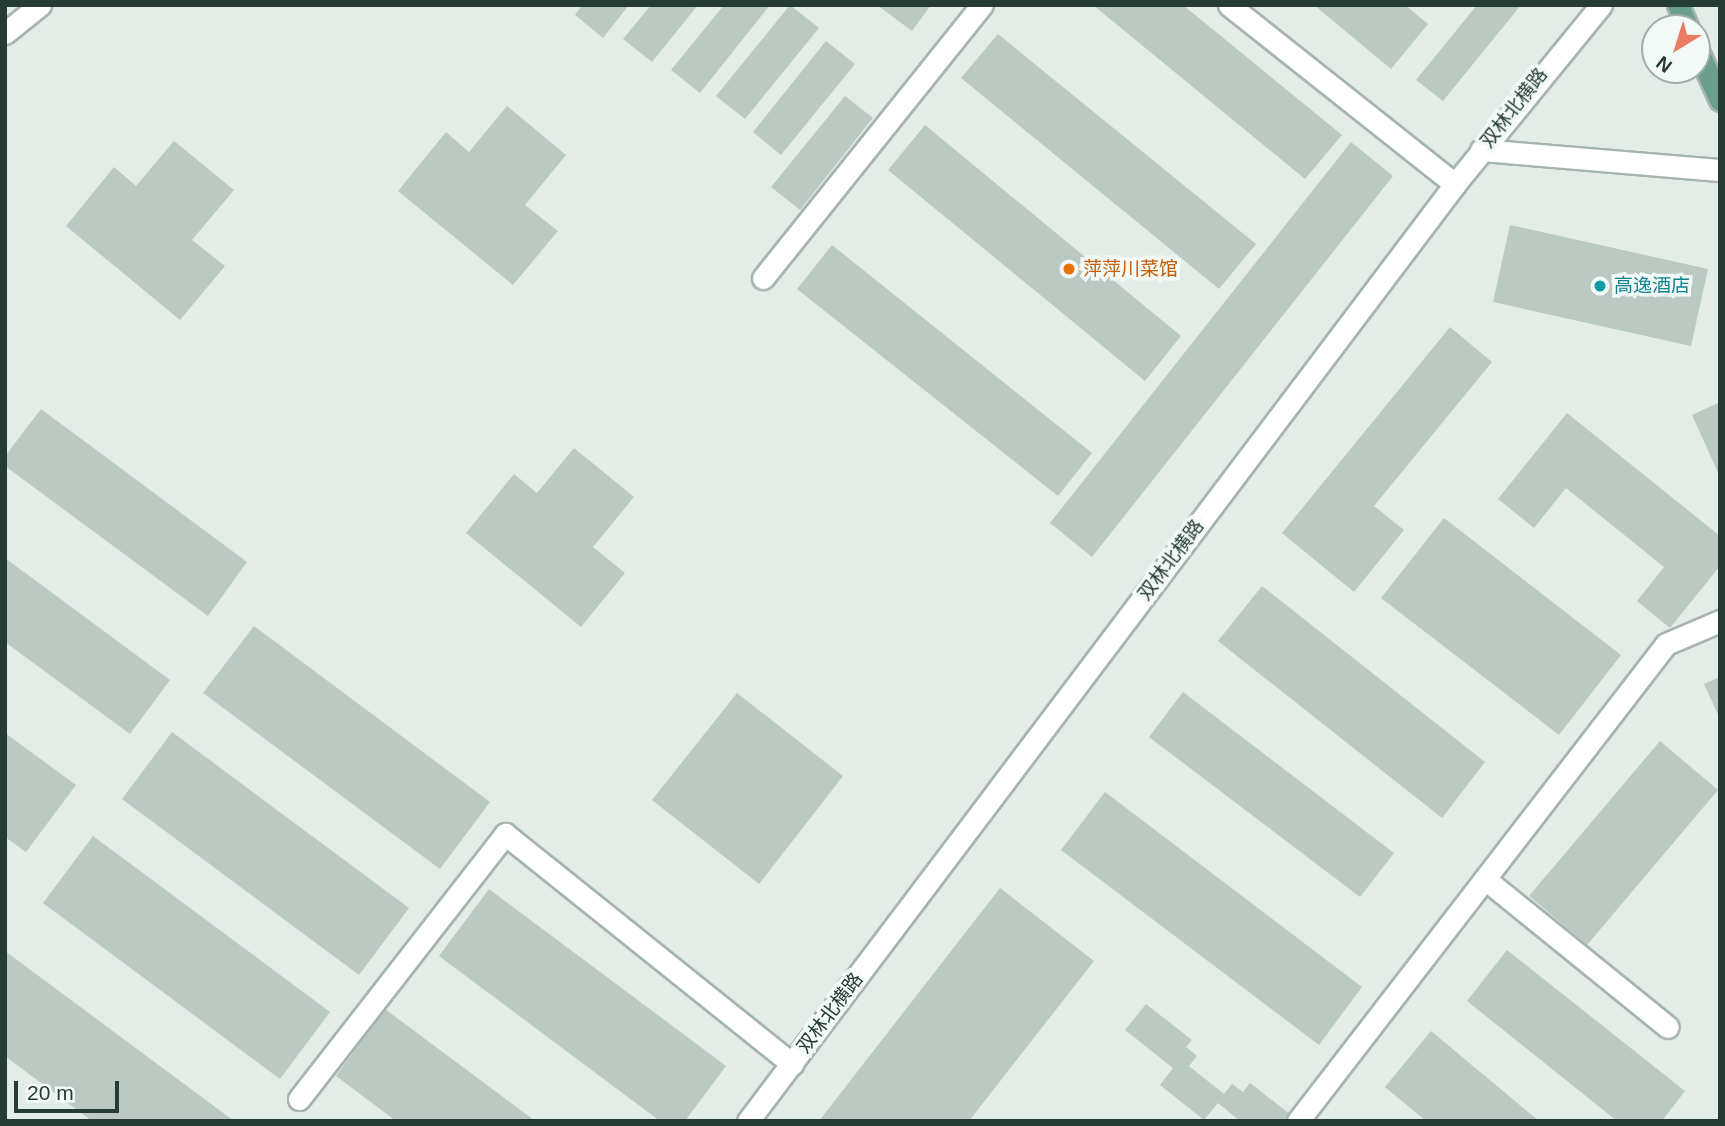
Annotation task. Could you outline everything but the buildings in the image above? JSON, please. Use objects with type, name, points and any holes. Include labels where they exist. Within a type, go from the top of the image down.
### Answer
[{"type":"main road","points":[[1711,80],[1720,100]]},
{"type":"street","points":[[5,33],[40,5]]},
{"type":"street","points":[[763,278],[982,5]]},
{"type":"street","points":[[1229,5],[1455,184]]},
{"type":"street","name":"双林北横路","points":[[747,1121],[1481,150],[1601,5]]},
{"type":"street","points":[[1481,150],[1720,170]]},
{"type":"street","points":[[1298,1121],[1666,645],[1720,621]]},
{"type":"street","points":[[299,1099],[505,834],[792,1064]]},
{"type":"street","points":[[1485,879],[1668,1027]]},
{"type":"place","name":"萍萍川菜馆","points":[[1069,269]]},
{"type":"place","name":"高逸酒店","points":[[1600,286]]}]
